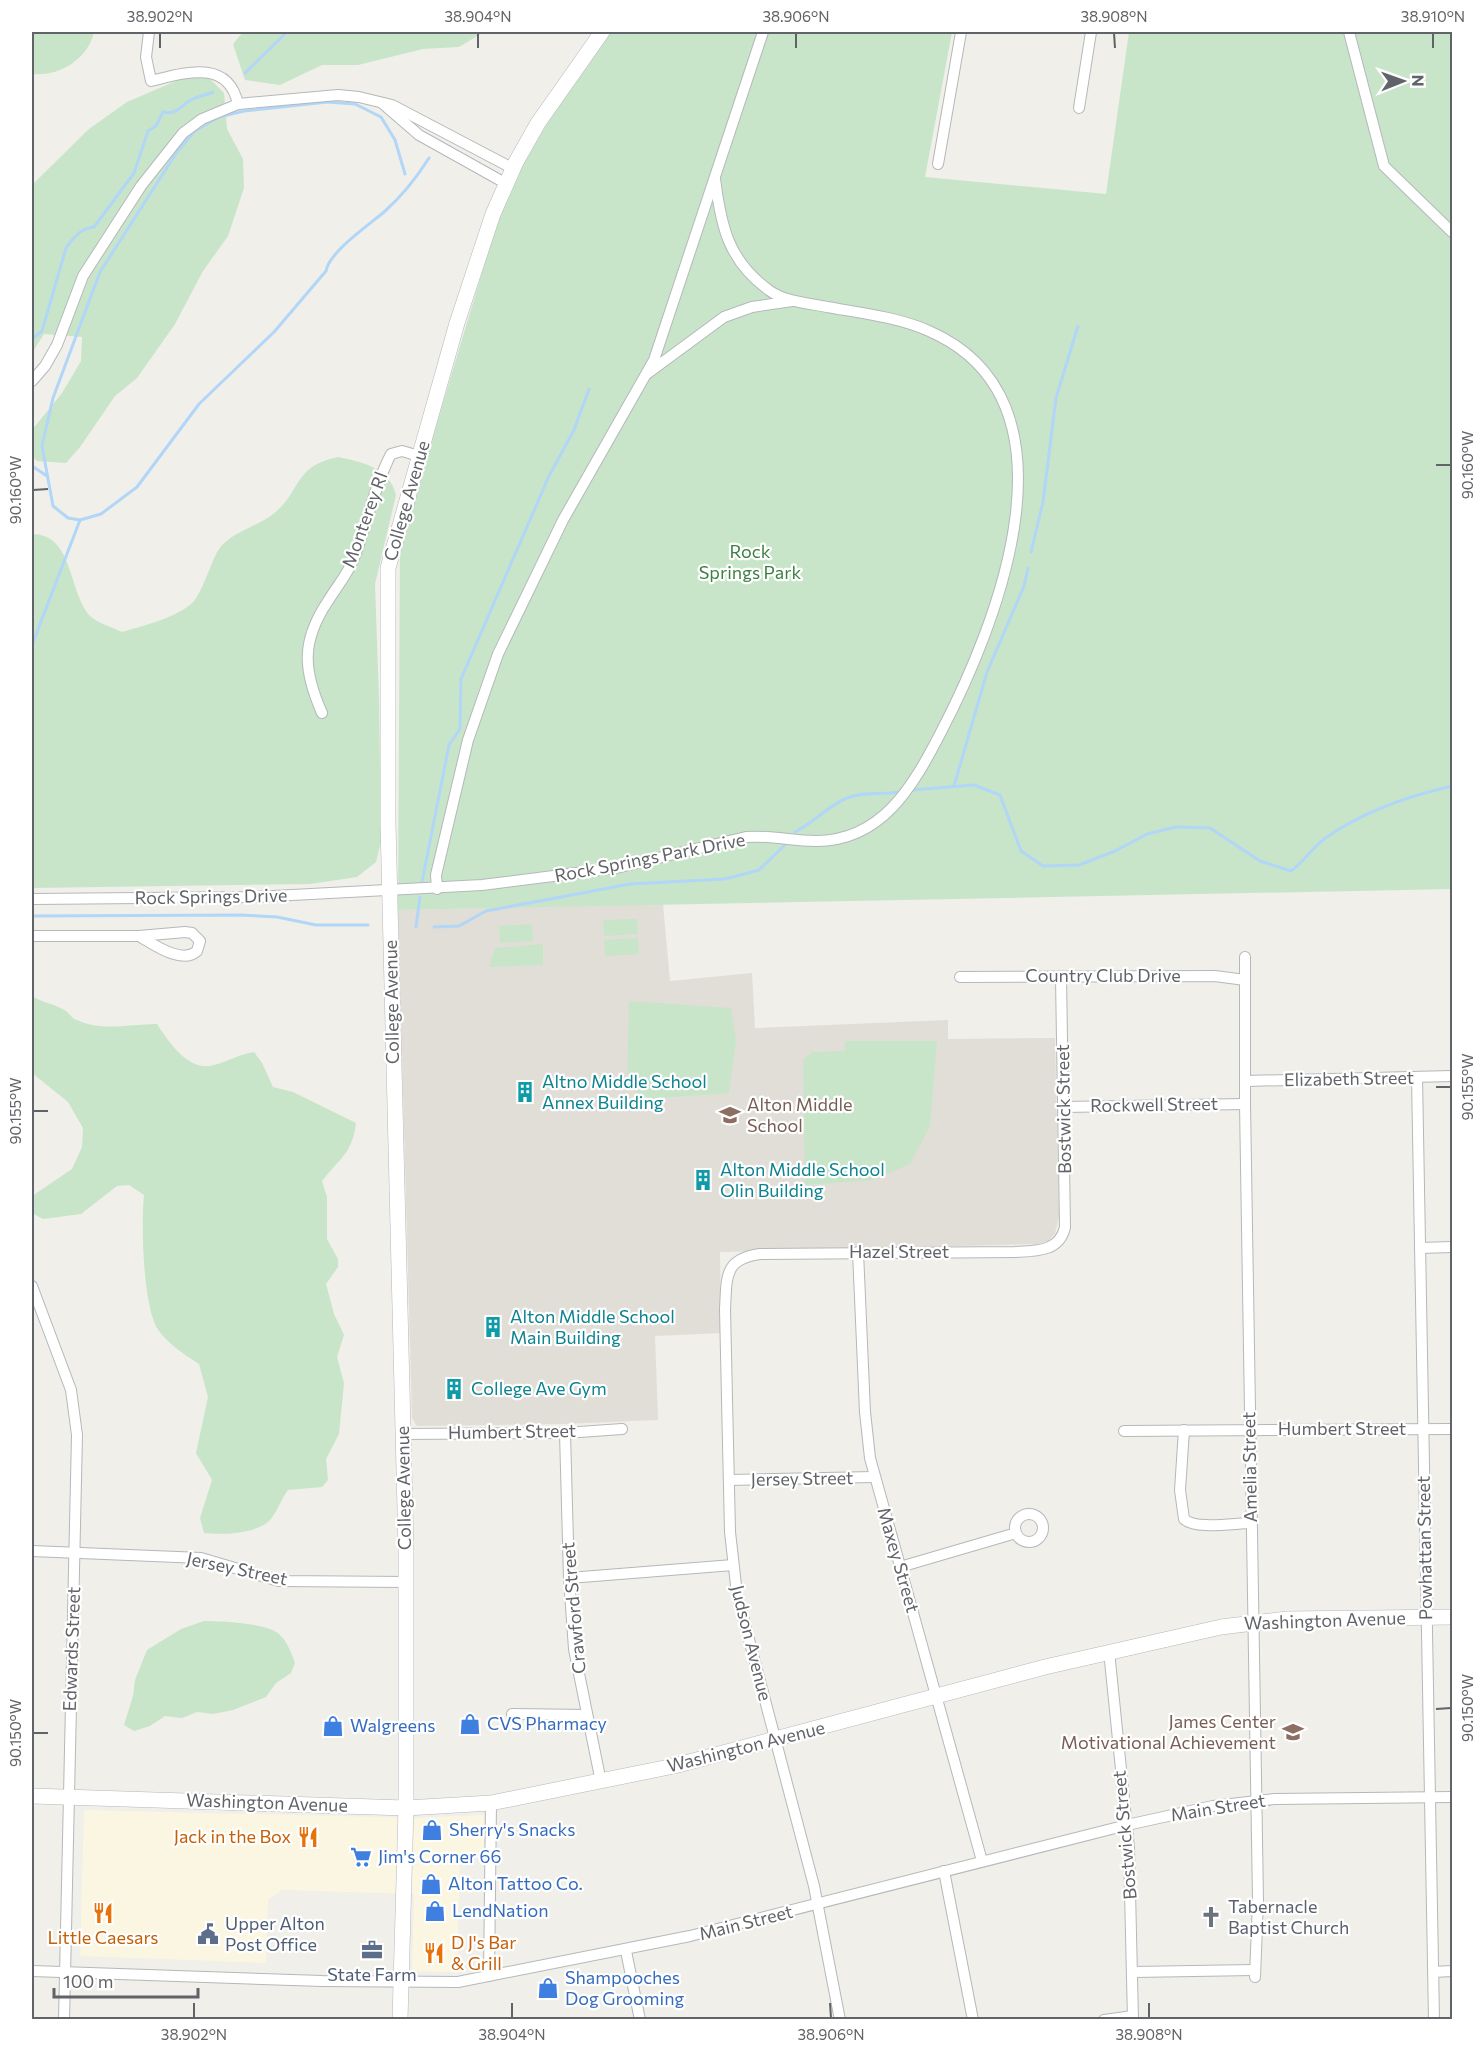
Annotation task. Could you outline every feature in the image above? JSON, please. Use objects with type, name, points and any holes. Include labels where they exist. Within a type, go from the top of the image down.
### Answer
[{"type":"main road","name":"College Avenue","points":[[400,2019],[406,1808],[406,1582],[390,890],[388,568],[480,250],[505,183],[542,116],[602,32]]},
{"type":"main road","name":"Washington Avenue","points":[[32,1796],[406,1808],[491,1803],[601,1782],[776,1740],[1109,1651],[1252,1622],[1307,1618],[1452,1617]]},
{"type":"street","points":[[149,32],[146,57],[151,81],[177,75],[211,72],[232,86],[238,104]]},
{"type":"street","name":"Rock Springs Park Drive","points":[[436,889],[436,876],[457,782],[482,696],[498,654],[563,520],[648,373],[763,32]]},
{"type":"street","points":[[938,164],[961,32]]},
{"type":"street","points":[[1079,108],[1091,32]]},
{"type":"street","points":[[1349,32],[1384,166],[1452,232]]},
{"type":"street","points":[[32,381],[45,366],[57,345],[83,276],[161,158],[183,133],[202,119],[238,104],[338,95],[359,97],[405,111],[512,168]]},
{"type":"street","points":[[382,103],[419,135],[505,183]]},
{"type":"street","name":"Rock Springs Park Drive","points":[[390,890],[436,889],[570,876],[746,837],[771,836],[802,841],[839,839],[862,831],[884,817],[918,776],[966,677],[1006,564],[1019,484],[1016,443],[1003,401],[982,368],[949,341],[908,324],[792,300],[764,286],[734,253],[722,226],[715,179]]},
{"type":"street","name":"Rock Springs Park Drive","points":[[648,373],[724,316],[792,300]]},
{"type":"street","name":"Monterey Rl","points":[[322,713],[311,687],[307,666],[311,633],[323,609],[351,566],[391,454],[402,451],[419,456]]},
{"type":"street","name":"Rock Springs Drive","points":[[32,899],[252,897],[390,890]]},
{"type":"street","points":[[32,936],[139,936],[185,932],[192,933],[200,941],[196,951],[187,957],[176,955],[139,936]]},
{"type":"street","name":"Amelia Street","points":[[1133,1972],[1255,1973],[1258,1900],[1252,1622],[1245,957]]},
{"type":"street","name":"Country Club Drive","points":[[960,977],[1215,976],[1245,980]]},
{"type":"street","name":"Bostwick Street","points":[[1059,1240],[1065,1227],[1061,977]]},
{"type":"street","name":"Elizabeth Street","points":[[1246,1081],[1452,1076]]},
{"type":"street","name":"Powhattan Street","points":[[1417,1077],[1434,2019]]},
{"type":"street","name":"Rockwell Street","points":[[1064,1107],[1245,1104]]},
{"type":"street","name":"Hazel Street","points":[[737,1261],[746,1256],[760,1254],[1023,1251],[1046,1249],[1059,1240]]},
{"type":"street","points":[[1420,1248],[1452,1247]]},
{"type":"street","name":"Maxey Street","points":[[858,1252],[865,1412],[874,1477],[982,1861]]},
{"type":"street","name":"Judson Avenue","points":[[737,1261],[728,1275],[726,1301],[733,1565],[754,1661],[818,1905],[840,2019]]},
{"type":"street","name":"Edwards Street","points":[[32,1286],[63,1367],[76,1410],[64,2019]]},
{"type":"street","name":"Humbert Street","points":[[1124,1431],[1452,1429]]},
{"type":"street","name":"Humbert Street","points":[[403,1434],[565,1433],[621,1430]]},
{"type":"street","points":[[1184,1430],[1180,1490],[1184,1519],[1191,1524],[1201,1525],[1251,1523]]},
{"type":"street","name":"Crawford Street","points":[[565,1433],[569,1578],[574,1649],[601,1782]]},
{"type":"street","name":"Jersey Street","points":[[729,1480],[874,1477]]},
{"type":"street","points":[[900,1567],[1016,1533]]},
{"type":"street","name":"Jersey Street","points":[[32,1551],[201,1558],[279,1581],[406,1582]]},
{"type":"street","points":[[569,1578],[733,1565]]},
{"type":"street","name":"Bostwick Street","points":[[1109,1651],[1127,1825],[1133,2018]]},
{"type":"street","points":[[512,1714],[586,1715]]},
{"type":"street","name":"Main Street","points":[[32,1971],[458,1982],[626,1951],[818,1905],[1127,1825],[1213,1806],[1257,1800],[1452,1797]]},
{"type":"street","points":[[489,1976],[491,1803]]},
{"type":"street","points":[[944,1871],[973,2019]]},
{"type":"street","points":[[626,1951],[640,2019]]},
{"type":"street","points":[[1433,1972],[1452,1971]]},
{"type":"street","points":[[1104,2019],[1133,2018]]},
{"type":"shaded area","name":"Alton Middle School","points":[[663,904],[670,981],[752,973],[755,1028],[948,1020],[948,1039],[1055,1038],[1059,1216],[1055,1234],[1048,1241],[1037,1244],[720,1252],[721,1333],[655,1336],[658,1420],[417,1426],[412,1418],[398,910]]},
{"type":"shaded area","points":[[84,1810],[416,1818],[484,1815],[484,1850],[460,1861],[457,1972],[412,1971],[414,1894],[282,1890],[268,1900],[266,1963],[80,1956]]},
{"type":"green space","points":[[32,32],[94,32],[86,50],[71,64],[52,72],[32,74]]},
{"type":"green space","points":[[243,32],[484,32],[459,47],[423,49],[358,65],[322,65],[280,85],[245,80],[233,44]]},
{"type":"green space","name":"Rock Springs Park","points":[[611,32],[952,32],[925,177],[1106,194],[1129,32],[1452,32],[1452,889],[398,910],[400,547],[495,229],[517,175],[551,117]]},
{"type":"green space","points":[[183,78],[209,78],[224,93],[227,129],[243,159],[244,188],[228,236],[203,271],[175,324],[137,378],[115,396],[80,447],[66,463],[37,461],[32,456],[32,430],[62,393],[81,361],[82,337],[44,334],[32,353],[32,185],[89,129],[127,102]]},
{"type":"green space","points":[[338,457],[365,464],[381,472],[388,478],[396,495],[375,584],[381,842],[376,862],[357,877],[310,884],[32,888],[32,534],[45,536],[63,553],[82,604],[89,615],[100,623],[122,632],[166,618],[190,605],[198,594],[223,544],[280,508],[304,474],[312,467]]},
{"type":"green space","points":[[637,919],[638,934],[604,936],[603,920]]},
{"type":"green space","points":[[532,924],[533,941],[500,943],[499,926]]},
{"type":"green space","points":[[638,938],[639,954],[605,956],[604,940]]},
{"type":"green space","points":[[543,944],[543,965],[489,967],[495,948]]},
{"type":"green space","points":[[32,996],[62,1009],[74,1019],[87,1024],[106,1027],[157,1024],[180,1054],[196,1064],[214,1065],[254,1052],[273,1087],[293,1092],[356,1123],[348,1149],[322,1181],[327,1197],[327,1239],[338,1259],[338,1267],[326,1284],[334,1314],[344,1335],[337,1357],[344,1383],[339,1434],[326,1459],[328,1480],[322,1487],[288,1490],[271,1519],[262,1526],[237,1533],[204,1533],[200,1518],[212,1480],[196,1453],[208,1397],[199,1364],[174,1347],[163,1336],[151,1312],[144,1260],[144,1195],[129,1185],[117,1186],[81,1214],[43,1219],[32,1213],[32,1196],[72,1169],[82,1147],[83,1128],[68,1102],[32,1073]]},
{"type":"green space","points":[[629,1001],[731,1008],[736,1041],[729,1093],[643,1099],[627,1083]]},
{"type":"green space","points":[[845,1041],[937,1041],[930,1126],[910,1164],[872,1180],[805,1185],[803,1060],[812,1052],[845,1051]]},
{"type":"green space","points":[[204,1621],[243,1623],[273,1630],[282,1637],[291,1652],[295,1663],[291,1673],[276,1683],[266,1697],[233,1710],[213,1714],[197,1712],[182,1718],[165,1716],[150,1726],[134,1731],[124,1725],[133,1696],[135,1680],[147,1650],[181,1629]]},
{"type":"waterway","points":[[245,73],[287,32]]},
{"type":"waterway","points":[[32,343],[33,338],[42,331],[66,248],[81,231],[94,227],[134,173],[148,131],[156,126],[163,112],[175,111],[192,100],[213,92]]},
{"type":"waterway","points":[[405,174],[395,140],[381,117],[355,104],[327,102],[244,111],[219,117],[195,131],[177,152],[100,272],[53,398],[42,446],[53,506],[68,518],[80,520],[101,514],[137,487],[199,404],[274,332],[326,271],[334,255],[397,200],[429,158]]},
{"type":"waterway","points":[[1031,552],[1043,502],[1056,398],[1078,326]]},
{"type":"waterway","points":[[422,882],[449,745],[460,729],[461,679],[549,476],[574,430],[589,389]]},
{"type":"waterway","points":[[32,466],[47,476]]},
{"type":"waterway","points":[[32,645],[80,520]]},
{"type":"waterway","points":[[954,786],[987,672],[1024,586],[1028,568]]},
{"type":"waterway","points":[[912,790],[974,785],[1000,795],[1021,851],[1043,866],[1079,865],[1115,851],[1147,834],[1176,827],[1210,828],[1260,861],[1291,871],[1324,839],[1354,821],[1402,800],[1452,786]]},
{"type":"waterway","points":[[795,832],[847,798],[899,792]]},
{"type":"waterway","points":[[434,927],[459,926],[486,911],[630,884],[725,879],[759,870],[787,843]]},
{"type":"waterway","points":[[416,927],[420,897]]},
{"type":"waterway","points":[[32,916],[240,915],[277,917],[316,925],[368,925]]},
{"type":"place","name":"Altno Middle School Annex Building","points":[[525,1092]]},
{"type":"place","name":"Alton Middle School","points":[[730,1115]]},
{"type":"place","name":"Alton Middle School Olin Building","points":[[703,1180]]},
{"type":"place","name":"Alton Middle School Main Building","points":[[493,1327]]},
{"type":"place","name":"College Ave Gym","points":[[454,1389]]},
{"type":"place","name":"CVS Pharmacy","points":[[470,1724]]},
{"type":"place","name":"Walgreens","points":[[333,1726]]},
{"type":"place","name":"James Center Motivational Achievement","points":[[1293,1732]]},
{"type":"place","name":"Sherry's Snacks","points":[[432,1830]]},
{"type":"place","name":"Jack in the Box","points":[[308,1837]]},
{"type":"place","name":"Jim's Corner 66","points":[[361,1857]]},
{"type":"place","name":"Alton Tattoo Co.","points":[[431,1884]]},
{"type":"place","name":"LendNation","points":[[435,1911]]},
{"type":"place","name":"Little Caesars","points":[[103,1913]]},
{"type":"place","name":"Tabernacle Baptist Church","points":[[1211,1917]]},
{"type":"place","name":"Upper Alton Post Office","points":[[208,1934]]},
{"type":"place","name":"State Farm","points":[[372,1950]]},
{"type":"place","name":"D J's Bar & Grill","points":[[434,1953]]},
{"type":"place","name":"Shampooches Dog Grooming","points":[[548,1988]]}]
